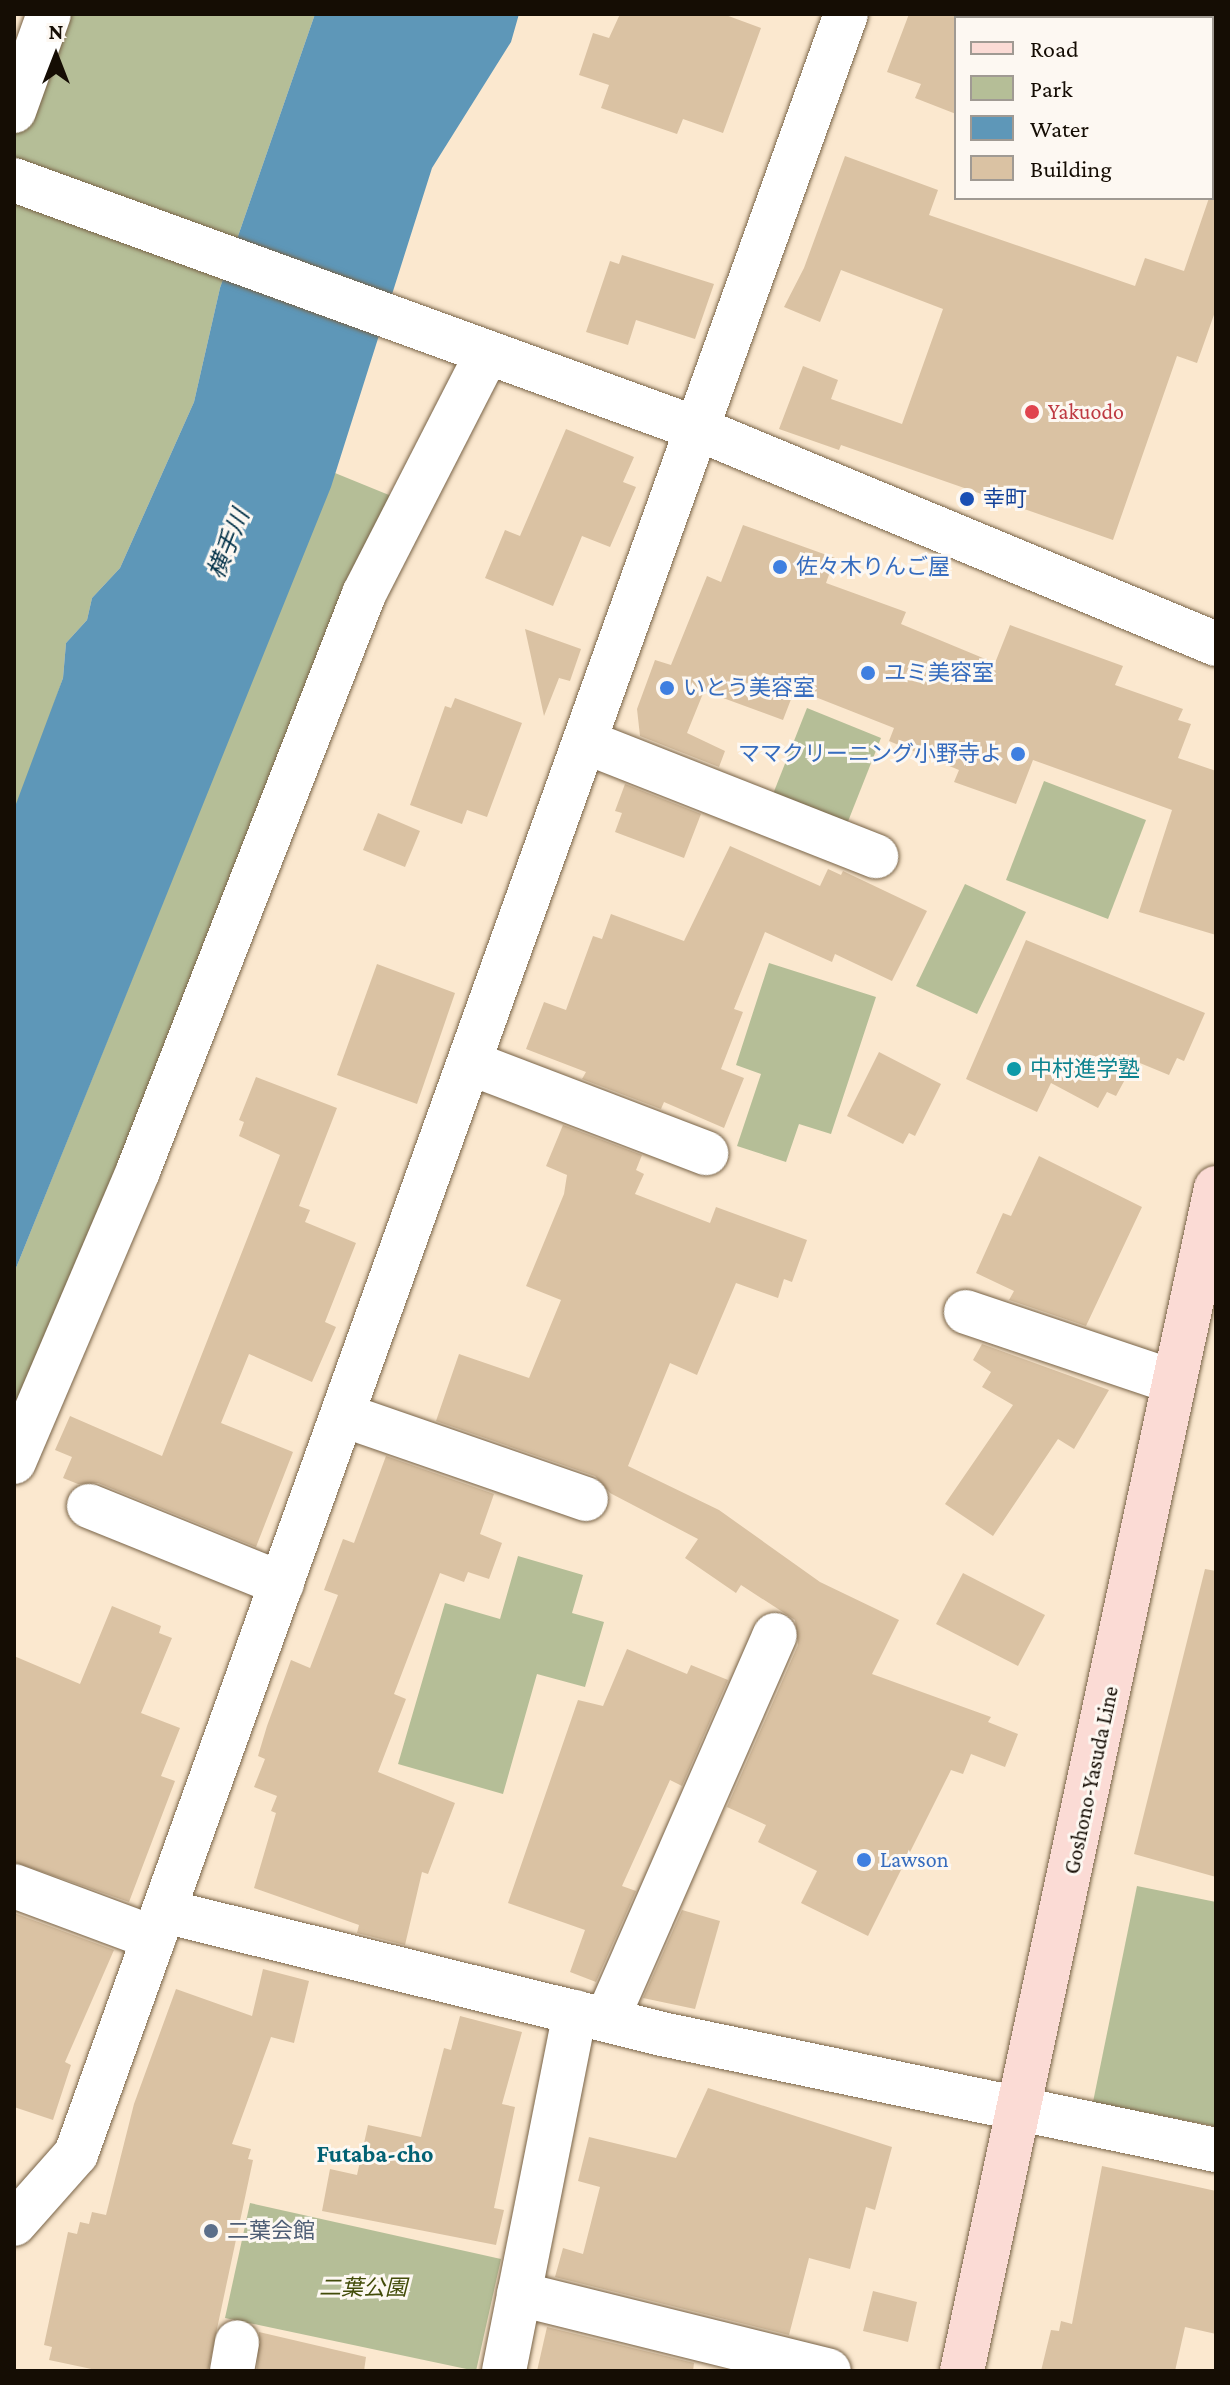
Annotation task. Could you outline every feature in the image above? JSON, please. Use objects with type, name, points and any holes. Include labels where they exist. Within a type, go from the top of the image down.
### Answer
[{"type":"main road","name":"Goshono-Yasuda Line","points":[[962,2371],[1216,1188]]},
{"type":"street","points":[[14,111],[49,14]]},
{"type":"street","points":[[14,2224],[76,2154],[846,14]]},
{"type":"street","points":[[19,181],[480,352],[698,429],[1216,644]]},
{"type":"street","points":[[14,1462],[138,1171],[364,594],[480,352]]},
{"type":"street","points":[[586,742],[876,856]]},
{"type":"street","points":[[470,1063],[706,1153]]},
{"type":"street","points":[[966,1312],[1174,1382]]},
{"type":"street","points":[[343,1415],[586,1499]]},
{"type":"street","points":[[89,1506],[282,1584]]},
{"type":"street","points":[[504,2371],[519,2294],[591,2016],[775,1635]]},
{"type":"street","points":[[14,1886],[159,1924],[1216,2150]]},
{"type":"street","points":[[519,2294],[829,2371]]},
{"type":"green space","points":[[48,14],[315,14],[220,288],[194,402],[120,568],[92,598],[87,620],[66,643],[63,678],[14,818],[14,107]]},
{"type":"green space","points":[[335,473],[411,504],[14,1462],[14,1273]]},
{"type":"green space","points":[[807,708],[881,738],[847,824],[773,794]]},
{"type":"green space","points":[[1044,781],[1146,820],[1108,919],[1006,880]]},
{"type":"green space","points":[[965,884],[1026,912],[977,1014],[916,986]]},
{"type":"green space","points":[[769,963],[876,997],[831,1134],[799,1124],[786,1162],[737,1146],[761,1074],[736,1065]]},
{"type":"green space","points":[[518,1556],[583,1575],[572,1613],[604,1622],[585,1687],[537,1674],[503,1794],[398,1764],[445,1603],[500,1619]]},
{"type":"green space","points":[[1137,1886],[1216,1902],[1214,2126],[1093,2102]]},
{"type":"green space","name":"二葉公園","points":[[250,2203],[501,2259],[476,2371],[225,2318]]},
{"type":"water","name":"横手川","points":[[315,14],[519,14],[511,42],[432,168],[331,487],[14,1273],[16,804],[63,678],[66,643],[87,620],[92,598],[120,568],[194,402],[220,288]]},
{"type":"building","points":[[620,14],[723,14],[761,28],[723,133],[683,119],[677,134],[601,108],[609,85],[579,75],[593,33],[609,38]]},
{"type":"building","points":[[909,14],[956,14],[954,113],[915,98],[921,84],[887,72]]},
{"type":"building","name":"Yakuodo","points":[[845,156],[938,190],[929,215],[1135,286],[1145,258],[1184,271],[1208,200],[1214,200],[1216,195],[1216,309],[1197,363],[1177,356],[1113,540],[841,445],[839,450],[779,429],[803,366],[838,380],[831,399],[902,424],[943,309],[841,270],[820,322],[784,307],[804,268]]},
{"type":"building","points":[[622,255],[714,284],[695,339],[636,320],[628,345],[586,332],[610,261],[619,264]]},
{"type":"building","points":[[566,429],[634,457],[623,482],[636,487],[610,547],[582,536],[553,606],[485,578],[505,530],[520,536]]},
{"type":"building","points":[[743,525],[835,558],[826,583],[906,612],[901,624],[995,663],[1010,625],[1123,666],[1115,685],[1183,709],[1178,720],[1191,724],[1178,758],[1216,771],[1216,935],[1139,912],[1172,810],[1033,760],[1016,804],[954,782],[959,770],[889,741],[894,728],[795,689],[783,720],[704,691],[687,733],[725,751],[719,767],[640,736],[637,709],[655,660],[671,665],[707,576],[721,582]]},
{"type":"building","points":[[525,629],[581,649],[570,681],[559,678],[544,716]]},
{"type":"building","points":[[455,698],[522,723],[487,817],[467,810],[462,824],[410,805],[445,706],[451,708]]},
{"type":"building","points":[[625,784],[701,814],[684,858],[615,832],[622,813],[615,811]]},
{"type":"building","points":[[378,813],[420,831],[405,867],[363,850]]},
{"type":"building","points":[[730,846],[820,886],[828,869],[841,875],[843,871],[927,911],[892,981],[835,954],[832,962],[765,932],[734,1009],[743,1012],[721,1069],[744,1078],[724,1128],[664,1102],[661,1109],[582,1079],[586,1072],[526,1049],[544,1002],[566,1010],[593,936],[602,939],[611,914],[684,941]]},
{"type":"building","points":[[1026,940],[1205,1013],[1184,1061],[1177,1058],[1169,1075],[1135,1061],[1116,1096],[1107,1092],[1098,1108],[1051,1083],[1037,1112],[966,1079]]},
{"type":"building","points":[[377,964],[455,993],[417,1104],[337,1075]]},
{"type":"building","points":[[879,1052],[941,1084],[915,1136],[909,1133],[903,1144],[847,1116]]},
{"type":"building","points":[[256,1077],[337,1108],[299,1206],[310,1210],[305,1222],[356,1243],[325,1322],[336,1327],[312,1382],[249,1354],[221,1423],[293,1452],[256,1547],[98,1483],[78,1484],[63,1478],[72,1457],[55,1450],[70,1416],[162,1456],[280,1155],[239,1136],[244,1122],[239,1120]]},
{"type":"building","points":[[563,1125],[642,1155],[636,1170],[644,1174],[635,1194],[710,1223],[716,1207],[807,1240],[792,1282],[784,1279],[778,1298],[736,1283],[697,1375],[670,1363],[628,1466],[719,1510],[820,1582],[899,1620],[872,1674],[991,1717],[988,1722],[1018,1734],[1005,1767],[971,1754],[963,1774],[951,1770],[868,1936],[801,1903],[817,1871],[758,1842],[766,1825],[727,1807],[798,1645],[795,1620],[741,1585],[736,1593],[685,1558],[698,1539],[610,1493],[595,1476],[436,1421],[459,1354],[529,1378],[561,1300],[526,1286],[564,1194],[567,1175],[546,1166]]},
{"type":"building","points":[[1039,1156],[1142,1207],[1086,1326],[1009,1300],[1014,1291],[976,1273],[1003,1213],[1011,1216]]},
{"type":"building","points":[[982,1344],[1109,1390],[1074,1449],[1058,1439],[993,1536],[945,1504],[1013,1405],[982,1387],[991,1372],[973,1360]]},
{"type":"building","points":[[386,1456],[494,1494],[480,1534],[502,1543],[489,1579],[468,1572],[464,1582],[440,1573],[394,1694],[406,1699],[378,1772],[455,1803],[428,1874],[422,1872],[405,1945],[357,1933],[359,1925],[254,1888],[276,1813],[271,1811],[277,1796],[254,1787],[265,1759],[258,1756],[267,1726],[291,1660],[310,1668],[338,1595],[324,1590],[343,1539],[354,1543]]},
{"type":"building","points":[[1205,1569],[1216,1571],[1216,1877],[1134,1854]]},
{"type":"building","points":[[963,1573],[1045,1615],[1018,1666],[936,1624]]},
{"type":"building","points":[[112,1606],[161,1626],[159,1633],[172,1638],[141,1713],[180,1728],[161,1776],[175,1781],[129,1902],[14,1862],[14,1656],[80,1684]]},
{"type":"building","points":[[627,1649],[687,1674],[691,1665],[728,1680],[682,1786],[670,1780],[622,1886],[636,1891],[596,1982],[570,1972],[585,1930],[508,1903],[578,1700],[603,1706]]},
{"type":"building","points":[[682,1910],[720,1921],[695,2009],[643,1998]]},
{"type":"building","points":[[14,1913],[114,1950],[65,2062],[71,2065],[53,2120],[14,2107]]},
{"type":"building","points":[[263,1969],[309,1981],[294,2043],[271,2037],[232,2144],[251,2149],[248,2159],[253,2160],[208,2371],[101,2371],[49,2360],[52,2347],[44,2345],[68,2232],[77,2234],[80,2222],[89,2224],[92,2212],[106,2215],[134,2104],[176,1989],[252,2016]]},
{"type":"building","points":[[460,2016],[522,2032],[502,2104],[515,2107],[494,2208],[504,2210],[496,2245],[322,2211],[330,2169],[357,2175],[368,2125],[421,2137],[444,2048],[451,2050]]},
{"type":"building","points":[[708,2088],[892,2147],[875,2210],[866,2207],[850,2269],[809,2258],[789,2335],[555,2277],[563,2248],[583,2254],[600,2187],[578,2181],[589,2137],[676,2158]]},
{"type":"building","points":[[1102,2166],[1216,2191],[1216,2334],[1185,2327],[1175,2371],[1041,2371],[1051,2330],[1059,2331],[1061,2321],[1072,2324]]},
{"type":"building","points":[[873,2291],[917,2302],[908,2342],[863,2331]]},
{"type":"building","points":[[547,2327],[694,2363],[693,2371],[537,2371]]},
{"type":"building","points":[[259,2332],[366,2357],[364,2371],[257,2371]]},
{"type":"place","name":"Yakuodo","points":[[1032,412]]},
{"type":"place","name":"幸町","points":[[967,499]]},
{"type":"place","name":"佐々木りんご屋","points":[[780,567]]},
{"type":"place","name":"ユミ美容室","points":[[868,673]]},
{"type":"place","name":"いとう美容室","points":[[667,688]]},
{"type":"place","name":"ママクリーニング小野寺よ","points":[[1018,754]]},
{"type":"place","name":"中村進学塾","points":[[1014,1069]]},
{"type":"place","name":"Lawson","points":[[864,1860]]},
{"type":"place","name":"二葉会館","points":[[211,2231]]},
{"type":"district","name":"Futaba-cho","points":[[375,2154]]}]
